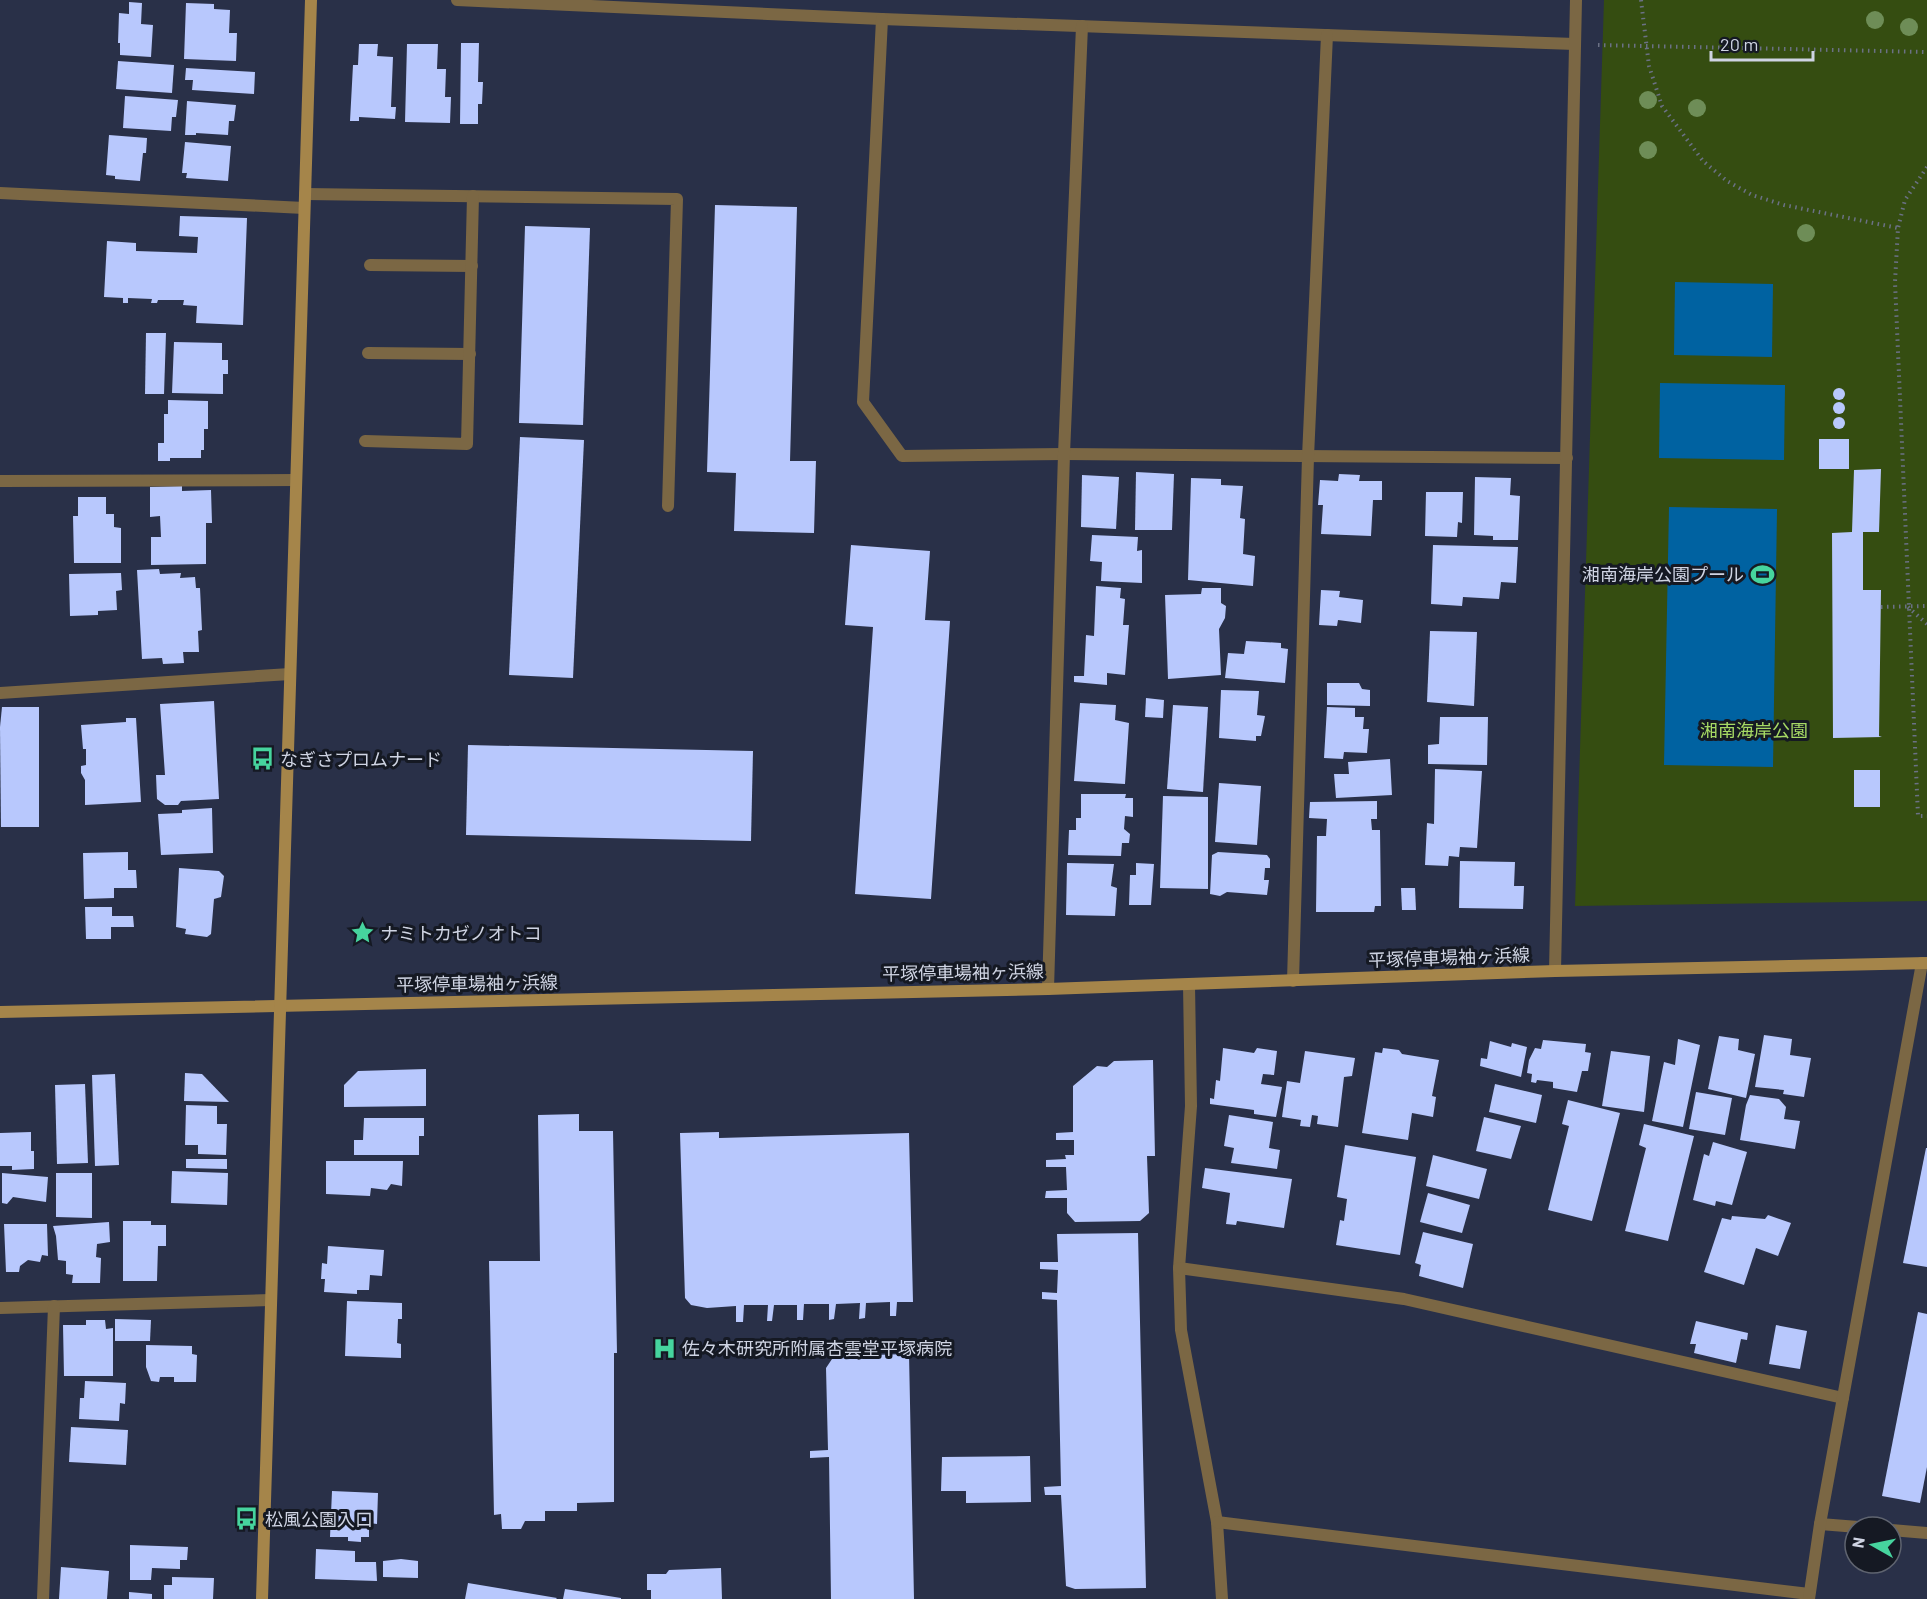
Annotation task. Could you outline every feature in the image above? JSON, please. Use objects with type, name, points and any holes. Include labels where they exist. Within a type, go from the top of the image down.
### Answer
[{"type":"main road","points":[[262,1599],[311,0]]},
{"type":"main road","name":"平塚停車場袖ヶ浜線","points":[[0,1012],[1048,989],[1556,971],[1924,963]]},
{"type":"street","points":[[457,0],[882,19],[1575,44]]},
{"type":"street","points":[[1556,971],[1576,0]]},
{"type":"street","points":[[882,19],[863,402],[902,456],[1064,453],[1567,458]]},
{"type":"street","points":[[1048,989],[1064,453],[1082,26]]},
{"type":"street","points":[[1293,981],[1308,457],[1327,35]]},
{"type":"street","points":[[0,193],[304,208]]},
{"type":"street","points":[[305,194],[677,199],[668,506]]},
{"type":"street","points":[[365,441],[467,444],[473,196]]},
{"type":"street","points":[[370,266],[471,266]]},
{"type":"street","points":[[368,353],[470,354]]},
{"type":"street","points":[[0,481],[296,480]]},
{"type":"street","points":[[0,693],[290,674]]},
{"type":"street","points":[[1217,1522],[1809,1596],[1820,1524],[1924,963]]},
{"type":"street","points":[[1189,985],[1191,1106],[1179,1268],[1181,1330],[1217,1522],[1222,1599]]},
{"type":"street","points":[[1179,1268],[1404,1299],[1843,1398]]},
{"type":"street","points":[[0,1308],[270,1300]]},
{"type":"street","points":[[43,1599],[54,1306]]},
{"type":"street","points":[[1820,1524],[1843,1526]]},
{"type":"street","points":[[1903,1531],[1927,1533]]},
{"type":"path","points":[[1641,0],[1649,66],[1662,106],[1703,161],[1726,181],[1752,195],[1784,205],[1898,228]]},
{"type":"path","points":[[1575,44],[1927,52]]},
{"type":"path","points":[[1927,167],[1905,200],[1898,228],[1895,282],[1917,816],[1927,816]]},
{"type":"path","points":[[1881,607],[1927,606]]},
{"type":"path","points":[[1908,607],[1927,624]]},
{"type":"green space","name":"湘南海岸公園","points":[[1604,0],[1927,0],[1927,901],[1575,906]]},
{"type":"water","points":[[1675,282],[1773,284],[1772,357],[1674,355]]},
{"type":"water","points":[[1660,383],[1785,385],[1784,460],[1659,458]]},
{"type":"water","points":[[1669,507],[1777,509],[1773,767],[1664,765]]},
{"type":"building","points":[[129,2],[142,3],[141,24],[153,25],[151,57],[120,55],[119,13],[129,14]]},
{"type":"building","points":[[186,3],[214,4],[214,9],[230,10],[229,33],[237,33],[236,61],[184,59]]},
{"type":"building","points":[[461,43],[479,43],[478,82],[483,82],[482,104],[478,104],[478,124],[460,124]]},
{"type":"building","points":[[359,44],[378,44],[377,56],[393,57],[391,107],[396,107],[395,119],[359,117],[359,121],[350,121],[353,65],[358,65]]},
{"type":"building","points":[[407,44],[438,44],[437,69],[446,69],[445,97],[451,97],[450,123],[405,122]]},
{"type":"building","points":[[118,61],[174,65],[172,93],[116,89]]},
{"type":"building","points":[[186,68],[255,72],[254,94],[192,90],[193,80],[185,80]]},
{"type":"building","points":[[125,96],[178,100],[176,117],[172,117],[171,131],[123,128]]},
{"type":"building","points":[[187,101],[236,105],[234,121],[229,121],[228,135],[196,133],[196,135],[185,135]]},
{"type":"building","points":[[109,135],[147,138],[140,181],[115,179],[115,176],[106,175]]},
{"type":"building","points":[[185,142],[231,146],[228,181],[186,178],[187,173],[182,173]]},
{"type":"building","points":[[715,205],[797,207],[790,461],[816,461],[814,533],[734,531],[736,473],[707,472]]},
{"type":"building","points":[[180,216],[247,218],[243,325],[196,323],[197,306],[183,305],[184,300],[158,300],[157,303],[151,303],[152,299],[128,298],[128,303],[123,303],[123,298],[104,297],[107,241],[136,243],[136,251],[197,253],[198,237],[179,236]]},
{"type":"building","points":[[525,226],[590,228],[583,425],[519,423]]},
{"type":"building","points":[[146,333],[166,333],[164,394],[145,394]]},
{"type":"building","points":[[174,342],[222,343],[222,360],[228,360],[228,374],[223,374],[223,394],[172,393]]},
{"type":"building","points":[[1841,388],[1845,394],[1841,400],[1837,400],[1833,392]]},
{"type":"building","points":[[168,400],[208,401],[208,429],[204,429],[204,450],[201,450],[201,458],[170,458],[170,461],[158,461],[158,443],[164,443],[164,414],[168,414]]},
{"type":"building","points":[[1841,402],[1845,408],[1841,414],[1837,414],[1833,406]]},
{"type":"building","points":[[1841,417],[1845,423],[1841,429],[1837,429],[1833,421]]},
{"type":"building","points":[[520,437],[584,440],[573,678],[509,675]]},
{"type":"building","points":[[1819,439],[1849,439],[1849,469],[1819,469]]},
{"type":"building","points":[[1881,469],[1879,532],[1863,532],[1863,590],[1881,590],[1879,736],[1882,737],[1833,738],[1832,533],[1852,532],[1854,470]]},
{"type":"building","points":[[1136,472],[1174,474],[1172,530],[1135,530]]},
{"type":"building","points":[[1339,474],[1360,475],[1359,481],[1382,481],[1382,500],[1373,500],[1371,536],[1321,534],[1323,505],[1318,505],[1320,480],[1338,481]]},
{"type":"building","points":[[1082,475],[1119,477],[1116,529],[1081,527]]},
{"type":"building","points":[[1475,477],[1511,478],[1510,495],[1520,496],[1518,540],[1493,540],[1493,536],[1474,535]]},
{"type":"building","points":[[1191,478],[1221,479],[1221,485],[1243,486],[1240,518],[1245,519],[1243,554],[1255,556],[1253,586],[1188,580]]},
{"type":"building","points":[[182,486],[182,491],[211,490],[212,523],[206,523],[206,564],[151,565],[151,537],[161,537],[160,516],[150,517],[150,487]]},
{"type":"building","points":[[1426,492],[1463,492],[1462,523],[1458,522],[1457,537],[1425,536]]},
{"type":"building","points":[[78,497],[106,497],[106,514],[114,514],[114,527],[121,528],[121,563],[74,563],[73,516],[78,516]]},
{"type":"building","points":[[1092,535],[1138,537],[1137,551],[1142,550],[1142,583],[1101,581],[1102,562],[1090,561]]},
{"type":"building","points":[[851,545],[930,551],[925,620],[950,621],[931,899],[855,894],[873,627],[845,625]]},
{"type":"building","points":[[1433,545],[1518,547],[1516,583],[1501,582],[1499,599],[1463,597],[1462,606],[1431,604]]},
{"type":"building","points":[[159,569],[160,574],[181,573],[180,578],[195,577],[196,588],[200,588],[202,630],[198,631],[199,652],[183,652],[184,663],[163,664],[162,658],[142,659],[137,570]]},
{"type":"building","points":[[121,573],[122,590],[116,591],[117,610],[98,611],[98,615],[70,616],[69,574]]},
{"type":"building","points":[[1096,586],[1121,588],[1120,598],[1125,599],[1123,625],[1129,625],[1125,675],[1107,673],[1107,685],[1074,682],[1074,676],[1084,676],[1086,635],[1094,636]]},
{"type":"building","points":[[1202,588],[1221,588],[1221,603],[1226,606],[1225,618],[1219,629],[1221,675],[1168,679],[1165,595],[1201,594]]},
{"type":"building","points":[[1321,590],[1340,591],[1339,597],[1363,600],[1361,623],[1338,620],[1337,626],[1319,625]]},
{"type":"building","points":[[1430,631],[1477,632],[1474,706],[1427,702]]},
{"type":"building","points":[[1246,641],[1281,643],[1281,648],[1288,649],[1285,683],[1225,678],[1228,653],[1244,654]]},
{"type":"building","points":[[1327,683],[1359,683],[1362,689],[1370,690],[1370,706],[1327,705]]},
{"type":"building","points":[[1221,690],[1259,691],[1257,715],[1265,716],[1261,736],[1256,736],[1256,741],[1219,738]]},
{"type":"building","points":[[1146,698],[1164,700],[1163,718],[1145,717]]},
{"type":"building","points":[[214,701],[219,799],[181,801],[178,805],[165,805],[157,799],[156,775],[165,775],[160,704]]},
{"type":"building","points":[[1080,703],[1116,705],[1115,720],[1129,723],[1125,784],[1074,781]]},
{"type":"building","points":[[1173,705],[1208,707],[1203,792],[1167,789]]},
{"type":"building","points":[[2,707],[39,707],[39,827],[1,827],[0,727]]},
{"type":"building","points":[[1327,707],[1355,708],[1355,717],[1364,717],[1363,729],[1369,729],[1367,753],[1344,752],[1343,759],[1324,758]]},
{"type":"building","points":[[1440,717],[1488,717],[1487,765],[1428,764],[1428,745],[1439,744]]},
{"type":"building","points":[[126,718],[136,718],[141,802],[85,805],[85,780],[81,773],[81,766],[86,765],[86,749],[83,749],[81,725],[126,722]]},
{"type":"building","points":[[468,745],[753,751],[751,841],[466,835]]},
{"type":"building","points":[[1390,759],[1392,795],[1336,798],[1334,774],[1349,774],[1348,762]]},
{"type":"building","points":[[1435,769],[1482,771],[1477,848],[1460,847],[1459,857],[1449,856],[1448,866],[1425,865],[1427,823],[1434,824]]},
{"type":"building","points":[[1854,770],[1880,770],[1880,807],[1854,807]]},
{"type":"building","points":[[1219,783],[1261,786],[1257,845],[1215,842]]},
{"type":"building","points":[[1081,794],[1126,794],[1125,798],[1133,798],[1133,817],[1125,816],[1124,829],[1130,834],[1129,843],[1122,843],[1121,856],[1068,855],[1069,830],[1076,830],[1076,818],[1081,818]]},
{"type":"building","points":[[1163,796],[1208,797],[1208,889],[1160,888]]},
{"type":"building","points":[[1377,801],[1377,819],[1371,819],[1372,830],[1380,830],[1381,906],[1375,906],[1374,912],[1316,912],[1317,836],[1326,836],[1327,819],[1309,818],[1310,802]]},
{"type":"building","points":[[212,808],[213,853],[161,855],[158,814]]},
{"type":"building","points":[[128,852],[128,870],[136,870],[137,888],[114,888],[114,898],[84,899],[83,853]]},
{"type":"building","points":[[1218,852],[1267,855],[1270,859],[1270,868],[1265,868],[1264,880],[1269,880],[1267,895],[1227,892],[1220,896],[1210,894],[1212,855]]},
{"type":"building","points":[[1460,861],[1515,862],[1514,886],[1524,886],[1523,909],[1459,908]]},
{"type":"building","points":[[1067,863],[1114,864],[1111,886],[1117,888],[1115,916],[1066,915]]},
{"type":"building","points":[[1136,863],[1154,864],[1151,905],[1129,905],[1130,875],[1136,875]]},
{"type":"building","points":[[179,868],[219,871],[224,876],[221,897],[214,899],[211,934],[207,937],[185,934],[186,929],[176,927]]},
{"type":"building","points":[[1401,888],[1415,888],[1416,910],[1402,910]]},
{"type":"building","points":[[85,907],[112,907],[112,916],[133,916],[134,927],[111,927],[111,939],[86,939]]},
{"type":"building","points":[[1764,1035],[1792,1039],[1790,1055],[1811,1058],[1804,1097],[1783,1094],[1784,1090],[1755,1087]]},
{"type":"building","points":[[1719,1036],[1739,1039],[1738,1050],[1755,1054],[1746,1098],[1708,1089]]},
{"type":"building","points":[[1678,1039],[1700,1045],[1683,1127],[1652,1121],[1664,1062],[1675,1065]]},
{"type":"building","points":[[1543,1040],[1586,1044],[1585,1052],[1591,1053],[1588,1071],[1582,1071],[1577,1092],[1553,1088],[1553,1082],[1537,1080],[1536,1083],[1531,1082],[1532,1074],[1527,1073],[1529,1060],[1535,1048],[1541,1049]]},
{"type":"building","points":[[1490,1041],[1511,1047],[1512,1043],[1527,1047],[1521,1077],[1480,1066],[1481,1058],[1487,1059]]},
{"type":"building","points":[[1223,1048],[1254,1053],[1257,1048],[1277,1051],[1274,1075],[1263,1074],[1261,1084],[1282,1087],[1276,1117],[1254,1114],[1254,1110],[1210,1104],[1210,1098],[1214,1099],[1216,1080],[1220,1081]]},
{"type":"building","points":[[1383,1048],[1399,1050],[1402,1054],[1439,1060],[1432,1096],[1436,1097],[1433,1117],[1412,1113],[1408,1140],[1362,1133],[1375,1052],[1382,1053]]},
{"type":"building","points":[[1305,1051],[1355,1058],[1352,1076],[1344,1077],[1338,1127],[1317,1124],[1318,1116],[1312,1115],[1310,1127],[1300,1126],[1301,1120],[1282,1117],[1287,1081],[1300,1083]]},
{"type":"building","points":[[1611,1051],[1650,1056],[1644,1112],[1602,1106]]},
{"type":"building","points":[[1153,1060],[1155,1156],[1147,1156],[1149,1213],[1140,1221],[1075,1222],[1067,1213],[1067,1198],[1045,1198],[1046,1191],[1067,1190],[1066,1167],[1046,1167],[1046,1160],[1066,1159],[1065,1155],[1074,1155],[1074,1140],[1056,1140],[1056,1133],[1073,1132],[1073,1086],[1097,1066],[1107,1067],[1114,1061]]},
{"type":"building","points":[[426,1069],[426,1106],[344,1107],[344,1085],[358,1071]]},
{"type":"building","points":[[185,1073],[202,1074],[229,1102],[184,1101]]},
{"type":"building","points":[[115,1074],[119,1165],[95,1166],[92,1075]]},
{"type":"building","points":[[85,1084],[88,1163],[57,1164],[55,1085]]},
{"type":"building","points":[[1495,1084],[1542,1095],[1536,1123],[1489,1112]]},
{"type":"building","points":[[1696,1092],[1732,1098],[1725,1135],[1689,1129]]},
{"type":"building","points":[[1750,1095],[1779,1099],[1786,1107],[1784,1119],[1800,1121],[1795,1149],[1740,1140]]},
{"type":"building","points":[[1568,1100],[1620,1113],[1592,1221],[1548,1210],[1569,1126],[1562,1124]]},
{"type":"building","points":[[186,1105],[217,1106],[217,1124],[227,1124],[226,1155],[198,1154],[198,1145],[185,1145]]},
{"type":"building","points":[[579,1114],[579,1131],[613,1131],[617,1353],[614,1353],[614,1502],[577,1503],[577,1511],[545,1511],[545,1521],[525,1521],[521,1529],[502,1529],[501,1514],[494,1515],[489,1261],[540,1261],[538,1115]]},
{"type":"building","points":[[1229,1115],[1273,1122],[1269,1148],[1280,1150],[1277,1169],[1231,1163],[1234,1148],[1224,1146]]},
{"type":"building","points":[[1484,1117],[1521,1126],[1511,1159],[1476,1151]]},
{"type":"building","points":[[364,1118],[424,1118],[424,1136],[419,1136],[419,1155],[354,1155],[354,1140],[363,1140]]},
{"type":"building","points":[[1644,1124],[1694,1136],[1668,1241],[1625,1231],[1646,1148],[1639,1145]]},
{"type":"building","points":[[31,1132],[34,1169],[12,1170],[12,1166],[0,1166],[0,1133]]},
{"type":"building","points":[[719,1132],[719,1138],[909,1133],[913,1302],[897,1302],[896,1316],[890,1316],[890,1302],[866,1303],[865,1318],[859,1319],[860,1303],[836,1304],[834,1319],[829,1320],[829,1304],[804,1304],[803,1320],[797,1320],[797,1305],[774,1305],[772,1321],[767,1321],[768,1305],[744,1305],[743,1322],[736,1322],[736,1306],[707,1308],[691,1305],[685,1298],[680,1133]]},
{"type":"building","points":[[1713,1142],[1747,1152],[1732,1205],[1716,1201],[1715,1206],[1693,1200],[1704,1154],[1709,1156]]},
{"type":"building","points":[[1345,1145],[1416,1157],[1400,1255],[1336,1245],[1340,1220],[1344,1221],[1347,1199],[1337,1197]]},
{"type":"building","points":[[1927,1148],[1927,1267],[1903,1263]]},
{"type":"building","points":[[1433,1155],[1487,1169],[1479,1199],[1426,1186]]},
{"type":"building","points":[[186,1159],[227,1159],[227,1169],[186,1168]]},
{"type":"building","points":[[326,1161],[403,1161],[402,1186],[391,1184],[387,1190],[371,1188],[370,1196],[326,1194]]},
{"type":"building","points":[[1205,1168],[1292,1179],[1284,1228],[1237,1221],[1236,1225],[1226,1224],[1230,1193],[1202,1188]]},
{"type":"building","points":[[172,1171],[228,1173],[227,1205],[171,1203]]},
{"type":"building","points":[[2,1173],[48,1177],[46,1202],[13,1197],[7,1204],[2,1203]]},
{"type":"building","points":[[56,1173],[92,1173],[92,1218],[56,1217]]},
{"type":"building","points":[[1428,1193],[1470,1205],[1462,1233],[1420,1222]]},
{"type":"building","points":[[1768,1215],[1791,1223],[1778,1256],[1756,1248],[1744,1285],[1704,1272],[1722,1218],[1731,1220],[1732,1216],[1765,1219]]},
{"type":"building","points":[[123,1221],[151,1221],[151,1225],[166,1225],[166,1246],[158,1246],[157,1281],[123,1281]]},
{"type":"building","points":[[109,1222],[110,1242],[97,1244],[96,1257],[101,1258],[100,1283],[72,1283],[73,1275],[66,1274],[66,1261],[58,1260],[53,1226]]},
{"type":"building","points":[[4,1224],[47,1224],[48,1256],[42,1255],[40,1262],[28,1260],[20,1266],[19,1272],[6,1272]]},
{"type":"building","points":[[1423,1232],[1473,1244],[1463,1288],[1419,1276],[1421,1265],[1415,1263]]},
{"type":"building","points":[[1138,1233],[1146,1588],[1075,1589],[1066,1586],[1061,1495],[1045,1495],[1044,1487],[1061,1486],[1057,1300],[1042,1299],[1042,1292],[1057,1293],[1058,1270],[1040,1269],[1040,1262],[1058,1262],[1057,1234]]},
{"type":"building","points":[[328,1246],[384,1250],[382,1276],[370,1275],[369,1290],[357,1290],[357,1294],[324,1292],[325,1279],[321,1279],[322,1263],[327,1264]]},
{"type":"building","points":[[347,1301],[402,1303],[402,1319],[398,1319],[397,1343],[401,1344],[401,1358],[345,1356]]},
{"type":"building","points":[[1918,1312],[1927,1314],[1927,1467],[1920,1503],[1882,1496]]},
{"type":"building","points":[[115,1319],[151,1320],[150,1341],[115,1341]]},
{"type":"building","points":[[86,1320],[105,1320],[106,1329],[113,1328],[113,1376],[64,1376],[63,1325],[86,1325]]},
{"type":"building","points":[[1696,1321],[1748,1333],[1747,1340],[1741,1339],[1736,1363],[1694,1353],[1696,1344],[1690,1344]]},
{"type":"building","points":[[1776,1325],[1807,1331],[1800,1369],[1769,1364]]},
{"type":"building","points":[[146,1345],[192,1346],[192,1354],[197,1355],[196,1382],[174,1382],[174,1377],[160,1377],[159,1382],[151,1381],[146,1367]]},
{"type":"building","points":[[909,1354],[914,1599],[831,1599],[829,1457],[810,1458],[810,1451],[828,1450],[826,1368],[834,1356]]},
{"type":"building","points":[[85,1381],[126,1383],[125,1404],[120,1403],[119,1421],[79,1419],[80,1398],[84,1398]]},
{"type":"building","points":[[71,1427],[128,1430],[126,1465],[69,1462]]},
{"type":"building","points":[[1030,1456],[1031,1502],[966,1503],[966,1491],[941,1491],[942,1457]]},
{"type":"building","points":[[332,1491],[378,1493],[377,1524],[369,1523],[369,1537],[361,1537],[361,1542],[348,1541],[348,1537],[330,1537]]},
{"type":"building","points":[[130,1545],[188,1547],[187,1560],[180,1560],[180,1569],[152,1568],[151,1580],[130,1580]]},
{"type":"building","points":[[316,1549],[355,1551],[355,1562],[376,1562],[377,1581],[315,1579]]},
{"type":"building","points":[[401,1559],[418,1561],[418,1578],[383,1577],[383,1561]]},
{"type":"building","points":[[61,1567],[109,1571],[107,1599],[59,1599]]},
{"type":"building","points":[[721,1568],[722,1599],[651,1599],[651,1590],[647,1590],[647,1574],[666,1574],[669,1570]]},
{"type":"building","points":[[172,1577],[214,1578],[213,1599],[164,1599],[164,1585],[172,1585]]},
{"type":"building","points":[[468,1583],[557,1598],[465,1599]]},
{"type":"building","points":[[565,1589],[621,1598],[621,1599],[563,1599]]},
{"type":"building","points":[[129,1592],[152,1594],[152,1599],[129,1599]]},
{"type":"place","name":"湘南海岸公園プール","points":[[1762,574]]},
{"type":"place","name":"なぎさプロムナード","points":[[262,759]]},
{"type":"place","name":"ナミトカゼノオトコ","points":[[362,933]]},
{"type":"place","name":"佐々木研究所附属杏雲堂平塚病院","points":[[664,1348]]},
{"type":"place","name":"松風公園入口","points":[[247,1519]]}]
